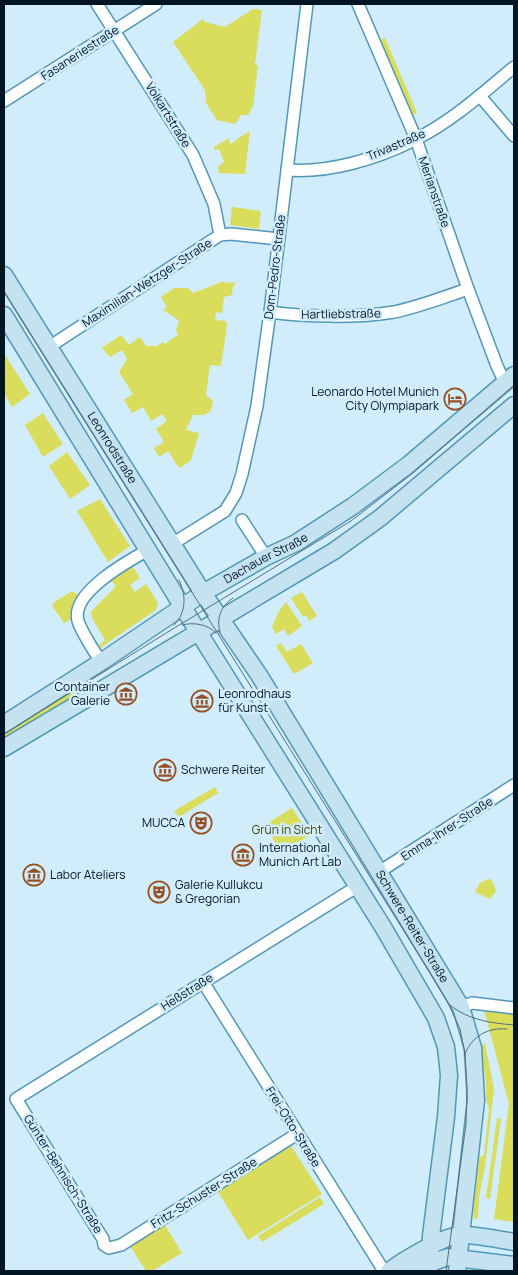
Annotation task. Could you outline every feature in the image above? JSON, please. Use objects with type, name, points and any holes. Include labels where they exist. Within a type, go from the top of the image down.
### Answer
[{"type":"main road","name":"Leonrodstraße","points":[[4,275],[202,593],[221,619]]},
{"type":"main road","name":"Leonrodstraße","points":[[4,315],[198,631]]},
{"type":"main road","name":"Dachauer Straße","points":[[4,724],[101,662],[202,593],[266,557],[296,543],[353,506],[408,465],[510,379]]},
{"type":"main road","points":[[4,748],[334,551],[380,518],[514,405]]},
{"type":"main road","name":"Schwere-Reiter-Straße","points":[[221,619],[259,676],[380,872],[461,1008],[473,1048],[476,1100],[458,1264]]},
{"type":"main road","name":"Schwere-Reiter-Straße","points":[[198,631],[358,886],[436,1018],[446,1048],[449,1075],[429,1268]]},
{"type":"main road","points":[[389,1271],[430,1246],[451,1236],[461,1235],[514,1242]]},
{"type":"main road","points":[[407,1271],[429,1268],[446,1257],[458,1264],[514,1265]]},
{"type":"street","name":"Volkartstraße","points":[[97,4],[193,155],[214,204],[220,235]]},
{"type":"street","name":"Fasaneriestraße","points":[[4,101],[156,4]]},
{"type":"street","name":"Dom-Pedro-Straße","points":[[225,511],[236,493],[253,428],[270,312],[307,4]]},
{"type":"street","name":"Merianstraße","points":[[358,4],[416,140],[497,366],[510,379]]},
{"type":"street","name":"Trivastraße","points":[[287,170],[312,171],[341,166],[375,156],[416,140],[480,96],[514,67]]},
{"type":"street","points":[[480,96],[514,136]]},
{"type":"street","name":"Maximilian-Wetzger-Straße","points":[[49,347],[220,235],[231,234],[279,239]]},
{"type":"street","name":"Hartliebstraße","points":[[270,312],[349,316],[394,312],[468,289]]},
{"type":"street","points":[[172,544],[225,511],[240,519],[266,557]]},
{"type":"street","points":[[101,662],[78,620],[78,610],[82,599],[124,563],[148,550]]},
{"type":"street","name":"Emma-Ihrer-Straße","points":[[380,872],[512,787]]},
{"type":"street","name":"Heßstraße","points":[[16,1099],[358,886]]},
{"type":"street","name":"Frei-Otto-Straße","points":[[203,982],[384,1271]]},
{"type":"street","points":[[461,1008],[472,1003],[514,1008]]},
{"type":"street","name":"Günter-Behnisch-Straße","points":[[16,1099],[104,1245],[109,1248]]},
{"type":"street","name":"Fritz-Schuster-Straße","points":[[109,1248],[120,1245],[297,1134]]},
{"type":"green space","points":[[253,9],[262,10],[255,64],[258,66],[253,106],[248,115],[241,115],[235,124],[217,120],[206,103],[205,90],[173,42],[203,19],[205,22],[225,27]]},
{"type":"green space","points":[[385,38],[417,113],[413,115],[380,40]]},
{"type":"green space","points":[[250,131],[245,174],[219,173],[218,167],[224,162],[219,149],[214,150],[214,147],[229,138],[230,144]]},
{"type":"green space","points":[[232,207],[261,211],[259,229],[230,225]]},
{"type":"green space","points":[[222,282],[236,283],[233,286],[232,295],[224,297],[222,313],[216,312],[215,320],[226,321],[227,326],[221,366],[210,365],[206,395],[213,401],[211,411],[204,415],[193,415],[186,430],[199,433],[191,460],[180,468],[168,451],[159,457],[154,448],[164,442],[156,429],[167,421],[162,414],[151,421],[143,407],[132,413],[124,400],[133,394],[119,372],[127,359],[122,350],[110,357],[102,348],[121,335],[129,345],[140,337],[146,346],[157,346],[163,342],[165,344],[178,335],[176,330],[179,322],[163,309],[167,307],[161,297],[174,288],[188,288],[193,293]]},
{"type":"green space","points":[[4,355],[30,394],[12,407],[4,393]]},
{"type":"green space","points":[[43,413],[63,444],[43,457],[25,425]]},
{"type":"green space","points":[[67,452],[90,485],[70,499],[49,466]]},
{"type":"green space","points":[[100,499],[130,546],[108,562],[77,511]]},
{"type":"green space","points":[[131,564],[140,578],[130,585],[135,592],[146,584],[158,603],[156,610],[100,648],[99,645],[105,640],[92,618],[91,612],[116,586],[110,579]]},
{"type":"green space","points":[[72,591],[77,594],[78,598],[73,608],[72,619],[64,623],[53,607],[53,603]]},
{"type":"green space","points":[[302,592],[317,616],[309,621],[306,615],[303,617],[291,598]]},
{"type":"green space","points":[[286,602],[302,626],[288,636],[284,629],[276,634],[272,627],[279,611]]},
{"type":"green space","points":[[176,634],[4,741],[4,730],[76,684],[81,691]]},
{"type":"green space","points":[[281,643],[287,652],[301,644],[313,663],[294,674],[276,646]]},
{"type":"green space","points":[[215,787],[218,793],[179,817],[174,811]]},
{"type":"green space","name":"Grün in Sicht","points":[[292,808],[310,835],[285,851],[280,850],[266,828],[268,823]]},
{"type":"green space","points":[[489,879],[492,880],[496,891],[490,899],[475,892],[480,883]]},
{"type":"green space","points":[[484,1010],[514,1014],[514,1222],[494,1219],[509,1104]]},
{"type":"green space","points":[[485,1043],[494,1089],[478,1217],[474,1220],[473,1213],[479,1158],[484,1155],[489,1108],[486,1100],[486,1083],[481,1046]]},
{"type":"green space","points":[[497,1118],[501,1119],[490,1199],[486,1198]]},
{"type":"green space","points":[[291,1146],[322,1194],[248,1240],[218,1192]]},
{"type":"green space","points":[[320,1197],[324,1204],[262,1242],[258,1236]]},
{"type":"green space","points":[[165,1225],[182,1253],[152,1271],[146,1271],[130,1246]]},
{"type":"tram line","points":[[4,292],[429,971],[449,1005],[460,1029],[465,1054],[467,1087],[466,1124],[446,1271]]},
{"type":"tram line","points":[[4,734],[351,521],[413,473],[514,385]]},
{"type":"tram line","points":[[174,625],[181,615],[184,603],[179,580]]},
{"type":"tram line","points":[[220,632],[219,617],[225,605],[233,598]]},
{"type":"tram line","points":[[182,625],[200,624],[216,633]]},
{"type":"tram line","points":[[450,1005],[472,1017],[488,1022],[514,1025]]},
{"type":"tram line","points":[[464,1056],[471,1043],[481,1035],[493,1030],[507,1029]]},
{"type":"place","name":"Leonardo Hotel Munich City Olympiapark","points":[[455,399]]},
{"type":"place","name":"Container Galerie","points":[[126,694]]},
{"type":"place","name":"Leonrodhaus für Kunst","points":[[202,701]]},
{"type":"place","name":"Schwere Reiter","points":[[165,770]]},
{"type":"place","name":"MUCCA","points":[[201,823]]},
{"type":"place","name":"International Munich Art Lab","points":[[243,855]]},
{"type":"place","name":"Labor Ateliers","points":[[34,875]]},
{"type":"place","name":"Galerie Kullukcu & Gregorian","points":[[159,892]]}]
